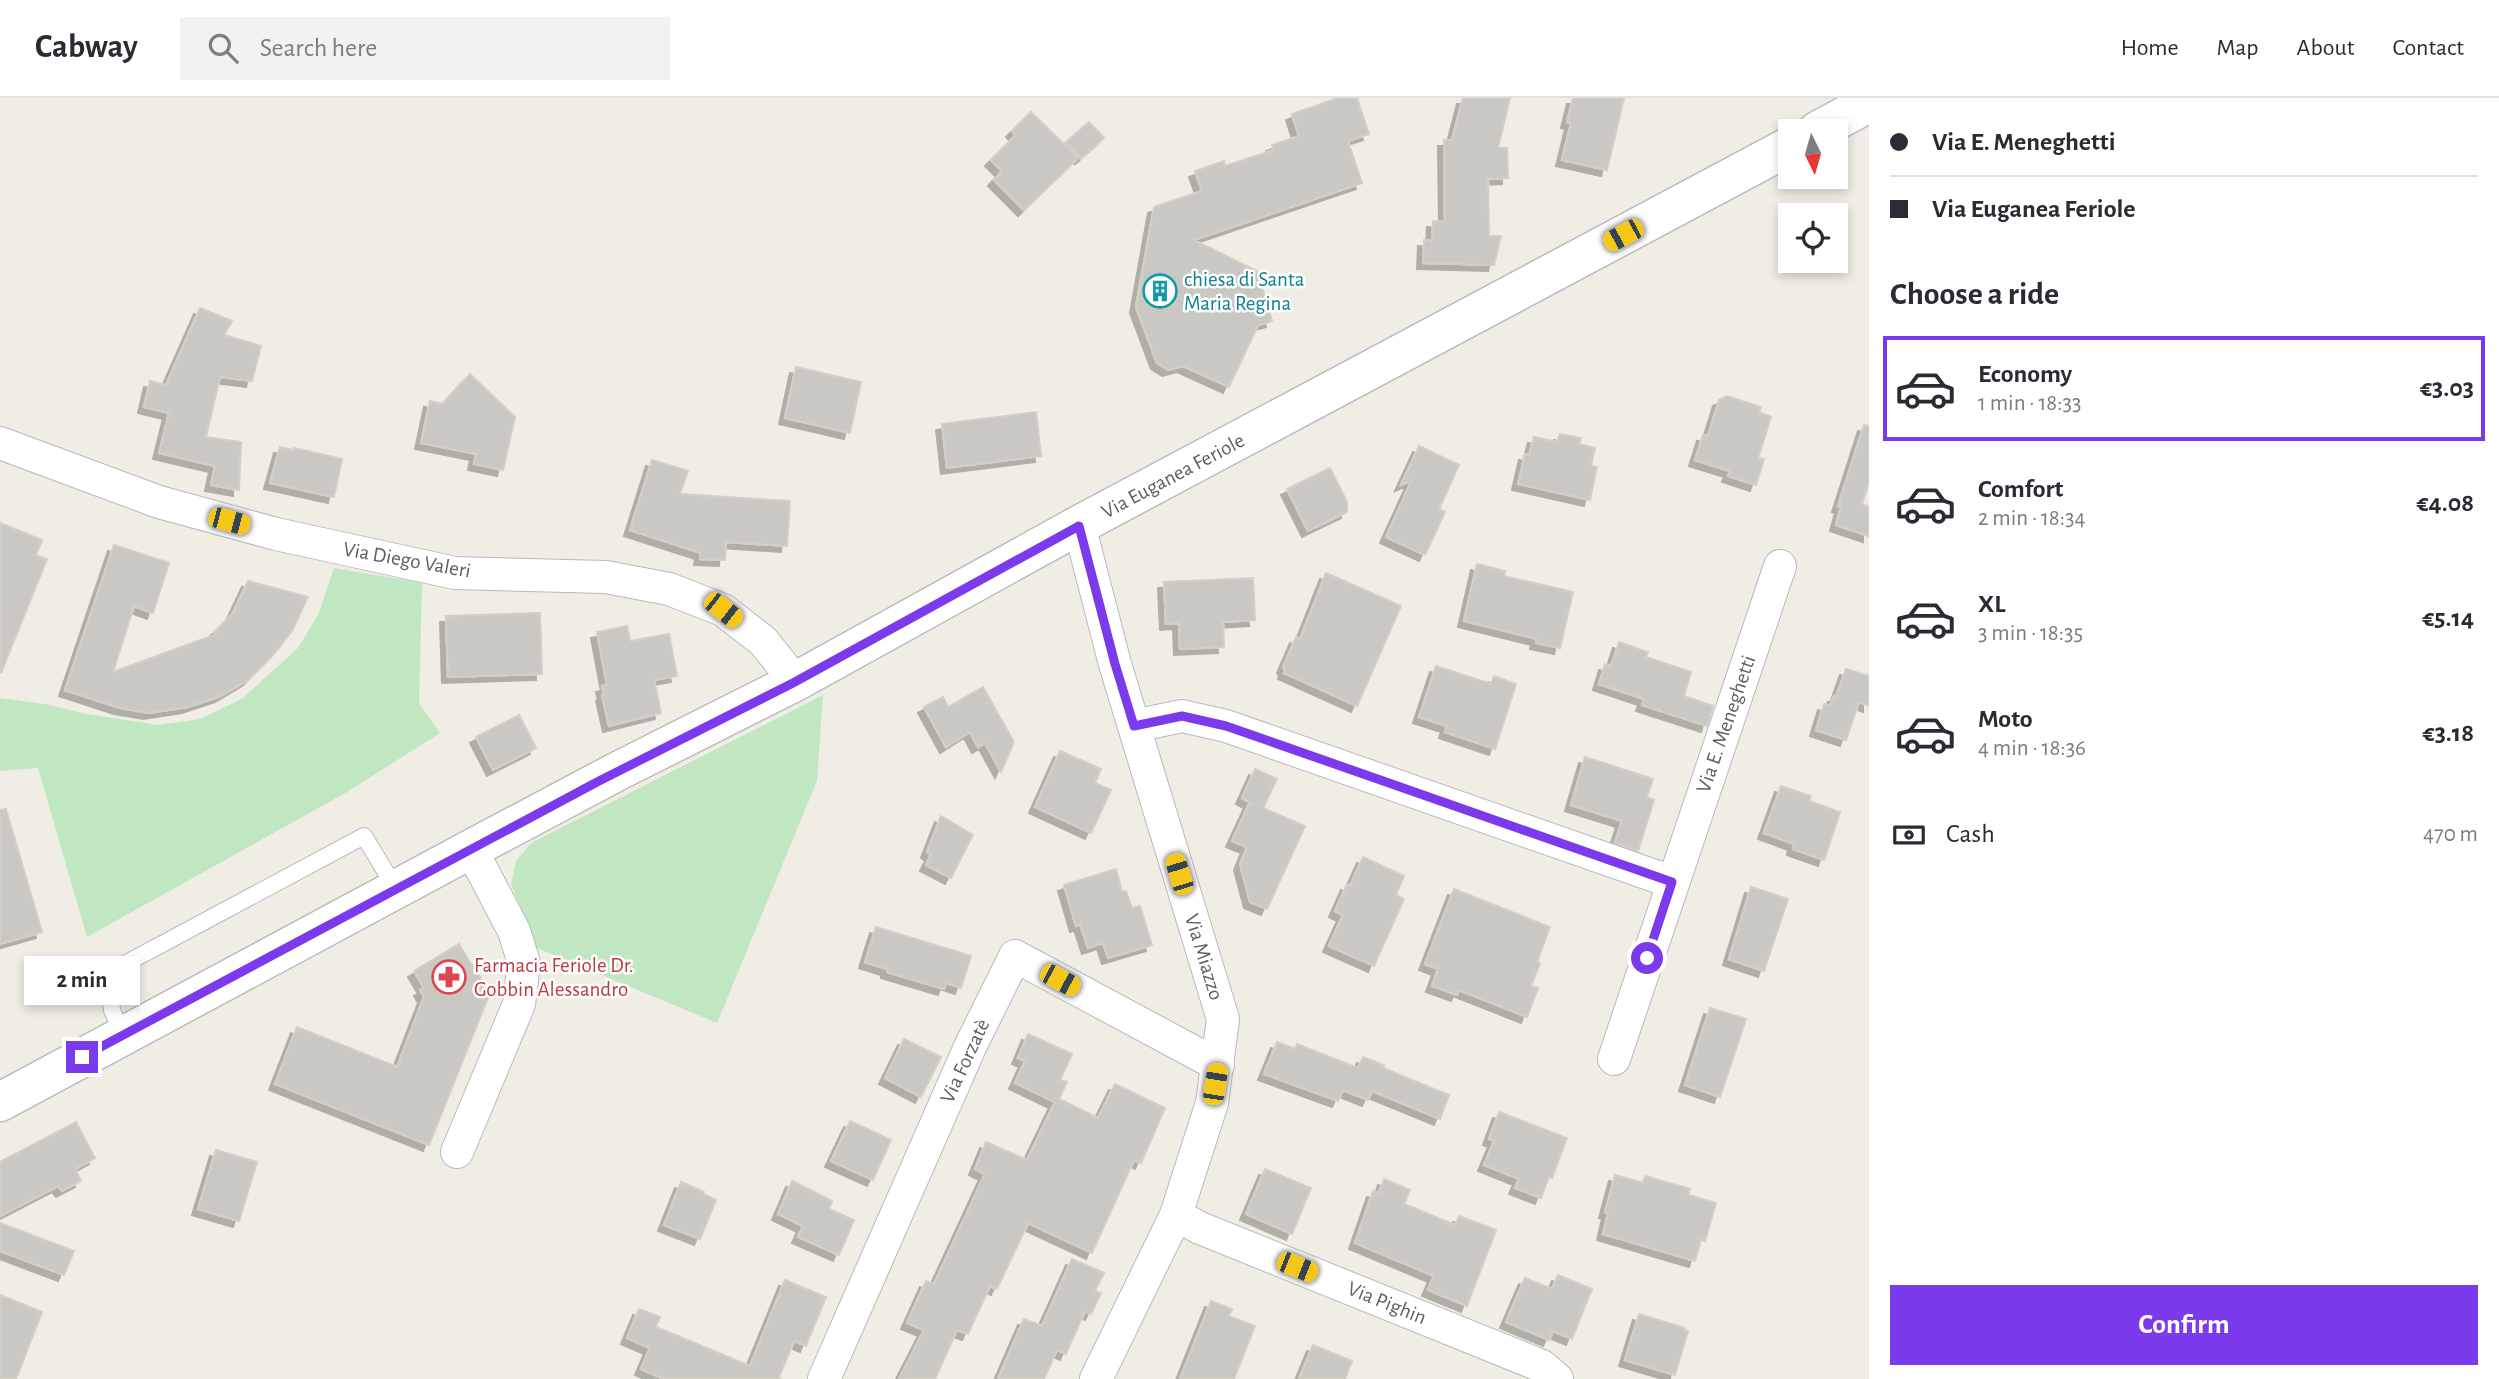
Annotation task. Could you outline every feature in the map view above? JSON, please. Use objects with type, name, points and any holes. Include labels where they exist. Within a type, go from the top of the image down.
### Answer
[{"type":"main road","points":[[1839,119],[1869,103]]},
{"type":"main road","name":"Via Euganea Feriole","points":[[0,1102],[633,763],[793,683],[1079,526],[1778,152]]},
{"type":"street","name":"Via Diego Valeri","points":[[0,443],[159,502],[276,534],[428,568],[455,573],[607,577],[669,589],[723,610],[764,641],[793,683]]},
{"type":"street","name":"Via Miazzo","points":[[1079,526],[1115,664],[1223,1019],[1212,1103],[1176,1215],[1096,1379]]},
{"type":"street","name":"Via E. Meneghetti","points":[[1614,1059],[1780,566]]},
{"type":"street","points":[[1134,726],[1182,716],[1226,726],[1672,882]]},
{"type":"street","points":[[457,1152],[519,1004],[524,962],[514,931],[471,849]]},
{"type":"street","name":"Via Forzatè","points":[[824,1379],[970,1047],[1015,956],[1218,1065]]},
{"type":"street","name":"Via Pighin","points":[[1176,1215],[1200,1228],[1542,1366],[1557,1379]]},
{"type":"lane","points":[[123,1035],[112,1010],[108,973],[364,836],[396,889]]},
{"type":"green space","points":[[334,568],[422,583],[419,703],[440,733],[347,792],[87,937],[38,768],[0,771],[0,698],[158,725],[200,719],[242,699],[298,648],[319,613]]},
{"type":"green space","points":[[823,695],[817,781],[717,1023],[537,948],[511,884],[516,861],[531,843]]},
{"type":"building","points":[[1338,98],[1357,98],[1369,134],[1348,141],[1362,183],[1194,240],[1257,271],[1272,321],[1258,325],[1229,387],[1183,366],[1168,370],[1157,363],[1136,307],[1154,207],[1202,191],[1195,171],[1224,161],[1225,166],[1274,150],[1272,145],[1299,136],[1292,114]]},
{"type":"building","points":[[1463,98],[1510,98],[1498,148],[1507,148],[1508,178],[1488,179],[1489,236],[1501,236],[1494,265],[1423,263],[1424,240],[1432,241],[1433,221],[1445,222],[1444,140],[1452,140]]},
{"type":"building","points":[[1573,98],[1624,98],[1607,170],[1562,160],[1571,123],[1567,122]]},
{"type":"building","points":[[1031,112],[1078,158],[1024,210],[994,180],[1002,171],[991,160],[1016,135],[1012,131]]},
{"type":"building","points":[[1089,122],[1104,138],[1081,158],[1066,142]]},
{"type":"building","points":[[200,308],[232,321],[224,335],[261,346],[252,381],[220,377],[206,437],[241,442],[239,490],[211,485],[215,466],[159,453],[169,413],[144,407],[150,381],[166,385]]},
{"type":"building","points":[[796,367],[861,382],[850,433],[785,418]]},
{"type":"building","points":[[470,374],[515,417],[503,470],[474,464],[476,454],[421,443],[430,401],[443,404]]},
{"type":"building","points":[[1727,396],[1761,407],[1759,412],[1771,417],[1758,458],[1764,459],[1756,485],[1728,476],[1730,471],[1695,460],[1703,435],[1708,436],[1719,400]]},
{"type":"building","points":[[1036,412],[1041,456],[947,468],[942,424]]},
{"type":"building","points":[[1864,425],[1869,426],[1869,482],[1862,504],[1869,507],[1869,536],[1836,525],[1841,507],[1838,506]]},
{"type":"building","points":[[1560,434],[1581,438],[1579,444],[1595,448],[1591,466],[1597,467],[1590,500],[1518,484],[1525,454],[1529,455],[1534,437],[1557,442]]},
{"type":"building","points":[[1419,446],[1459,465],[1439,509],[1445,512],[1425,555],[1386,537],[1412,480],[1401,485]]},
{"type":"building","points":[[280,447],[342,459],[334,497],[270,483]]},
{"type":"building","points":[[652,460],[688,471],[680,494],[790,501],[787,546],[726,542],[725,560],[700,559],[701,553],[630,530]]},
{"type":"building","points":[[1330,468],[1347,502],[1347,512],[1308,531],[1287,489]]},
{"type":"building","points":[[0,523],[42,540],[36,555],[47,559],[1,673]]},
{"type":"building","points":[[114,545],[169,563],[153,613],[134,606],[113,672],[217,634],[213,633],[232,615],[248,581],[308,597],[292,631],[273,655],[248,680],[221,696],[188,707],[149,713],[120,708],[65,690]]},
{"type":"building","points":[[1477,564],[1505,571],[1504,576],[1573,592],[1560,648],[1536,643],[1537,639],[1464,621]]},
{"type":"building","points":[[1326,573],[1401,606],[1357,706],[1284,673],[1283,667],[1296,637],[1300,639]]},
{"type":"building","points":[[1253,578],[1255,620],[1223,622],[1224,647],[1180,649],[1179,623],[1166,624],[1164,582]]},
{"type":"building","points":[[540,613],[542,674],[448,677],[446,616]]},
{"type":"building","points":[[627,626],[630,641],[669,634],[677,676],[654,680],[661,713],[609,726],[602,695],[602,686],[607,685],[597,632]]},
{"type":"building","points":[[1619,642],[1648,652],[1646,657],[1691,672],[1684,696],[1713,706],[1707,726],[1642,705],[1644,699],[1599,684],[1605,664],[1611,666]]},
{"type":"building","points":[[1436,666],[1491,684],[1494,676],[1516,684],[1495,749],[1445,732],[1447,726],[1419,717]]},
{"type":"building","points":[[1846,669],[1869,676],[1869,706],[1859,702],[1846,740],[1816,730],[1824,704],[1830,706],[1834,696],[1836,697]]},
{"type":"building","points":[[983,687],[1014,742],[1001,772],[985,743],[978,747],[970,732],[946,747],[924,707],[943,697],[948,707]]},
{"type":"building","points":[[519,715],[536,748],[493,770],[476,737]]},
{"type":"building","points":[[1060,751],[1101,769],[1095,783],[1111,790],[1091,833],[1035,807]]},
{"type":"building","points":[[1585,757],[1653,779],[1647,797],[1654,800],[1638,851],[1615,843],[1622,821],[1571,805]]},
{"type":"building","points":[[1255,769],[1277,779],[1263,808],[1305,826],[1267,909],[1250,902],[1240,864],[1247,847],[1232,841],[1250,802],[1242,798]]},
{"type":"building","points":[[1781,786],[1811,796],[1809,801],[1840,812],[1824,860],[1793,849],[1794,844],[1764,833]]},
{"type":"building","points":[[6,809],[42,932],[0,944],[0,810]]},
{"type":"building","points":[[941,816],[973,835],[951,878],[926,865],[931,855],[927,852]]},
{"type":"building","points":[[1363,857],[1404,876],[1396,895],[1404,899],[1374,966],[1329,946],[1343,915],[1335,911]]},
{"type":"building","points":[[1116,869],[1122,892],[1126,891],[1132,908],[1140,906],[1152,945],[1108,958],[1103,943],[1088,948],[1080,924],[1076,926],[1064,885]]},
{"type":"building","points":[[1751,887],[1788,899],[1764,971],[1729,959]]},
{"type":"building","points":[[1454,889],[1550,927],[1537,962],[1540,963],[1531,986],[1538,988],[1527,1017],[1459,990],[1457,995],[1432,986],[1438,969],[1425,964]]},
{"type":"building","points":[[876,927],[971,956],[961,988],[946,983],[944,989],[887,972],[887,969],[865,962]]},
{"type":"building","points":[[459,944],[472,966],[474,964],[489,995],[429,1145],[275,1084],[297,1027],[397,1067],[424,997],[420,990],[424,988],[414,971]]},
{"type":"building","points":[[1710,1008],[1746,1019],[1720,1097],[1685,1085]]},
{"type":"building","points":[[1028,1034],[1072,1054],[1060,1080],[1067,1082],[1059,1099],[1098,1118],[1115,1084],[1165,1108],[1141,1163],[1134,1160],[1092,1253],[1028,1223],[997,1289],[990,1286],[968,1334],[957,1330],[935,1379],[899,1379],[924,1330],[907,1323],[926,1281],[934,1284],[985,1174],[975,1169],[986,1142],[1027,1160],[1055,1102],[1015,1083],[1025,1061],[1018,1058]]},
{"type":"building","points":[[904,1039],[941,1057],[921,1097],[885,1078]]},
{"type":"building","points":[[1277,1042],[1295,1049],[1297,1044],[1358,1068],[1363,1057],[1449,1095],[1440,1119],[1372,1091],[1368,1100],[1343,1090],[1338,1101],[1264,1074]]},
{"type":"building","points":[[1499,1112],[1567,1138],[1552,1178],[1549,1176],[1541,1198],[1515,1188],[1519,1179],[1484,1165],[1494,1141],[1489,1139]]},
{"type":"building","points":[[850,1121],[891,1140],[873,1180],[831,1161]]},
{"type":"building","points":[[76,1122],[95,1158],[75,1169],[81,1181],[62,1191],[58,1186],[0,1216],[0,1162]]},
{"type":"building","points":[[216,1150],[257,1162],[239,1221],[198,1209]]},
{"type":"building","points":[[1265,1169],[1311,1188],[1292,1234],[1246,1214]]},
{"type":"building","points":[[1615,1175],[1643,1183],[1645,1176],[1690,1189],[1688,1195],[1716,1203],[1705,1241],[1701,1239],[1695,1261],[1603,1234],[1608,1213],[1605,1212]]},
{"type":"building","points":[[1384,1179],[1410,1190],[1404,1204],[1455,1225],[1459,1216],[1496,1230],[1467,1306],[1428,1290],[1434,1276],[1355,1243],[1373,1191],[1379,1193]]},
{"type":"building","points":[[792,1181],[832,1201],[829,1209],[854,1220],[839,1255],[798,1237],[803,1226],[778,1214]]},
{"type":"building","points":[[681,1182],[716,1200],[700,1239],[664,1225]]},
{"type":"building","points":[[0,1223],[74,1251],[64,1275],[0,1251]]},
{"type":"building","points":[[1072,1259],[1104,1273],[1095,1291],[1101,1293],[1091,1314],[1085,1311],[1066,1354],[1057,1350],[1044,1379],[998,1379],[1024,1319],[1042,1326]]},
{"type":"building","points":[[1558,1275],[1592,1289],[1572,1339],[1553,1331],[1549,1340],[1506,1322],[1525,1278],[1552,1289]]},
{"type":"building","points":[[785,1280],[826,1297],[806,1346],[794,1341],[779,1377],[781,1379],[664,1379],[641,1369],[650,1348],[627,1338],[639,1309],[660,1317],[656,1327],[750,1366]]},
{"type":"building","points":[[0,1295],[42,1312],[16,1379],[0,1379]]},
{"type":"building","points":[[1211,1301],[1232,1309],[1229,1316],[1255,1326],[1234,1379],[1180,1379]]},
{"type":"building","points":[[1639,1314],[1688,1331],[1675,1375],[1625,1360]]},
{"type":"building","points":[[1313,1345],[1352,1361],[1345,1379],[1299,1379]]},
{"type":"place","name":"chiesa di Santa Maria Regina","points":[[1160,291]]},
{"type":"place","name":"Farmacia Feriole Dr. Gobbin Alessandro","points":[[449,977]]},
{"type":"route","points":[[82,1057],[599,781],[793,683],[1079,526],[1134,726],[1182,716],[1226,726],[1672,882],[1647,958]]}]
